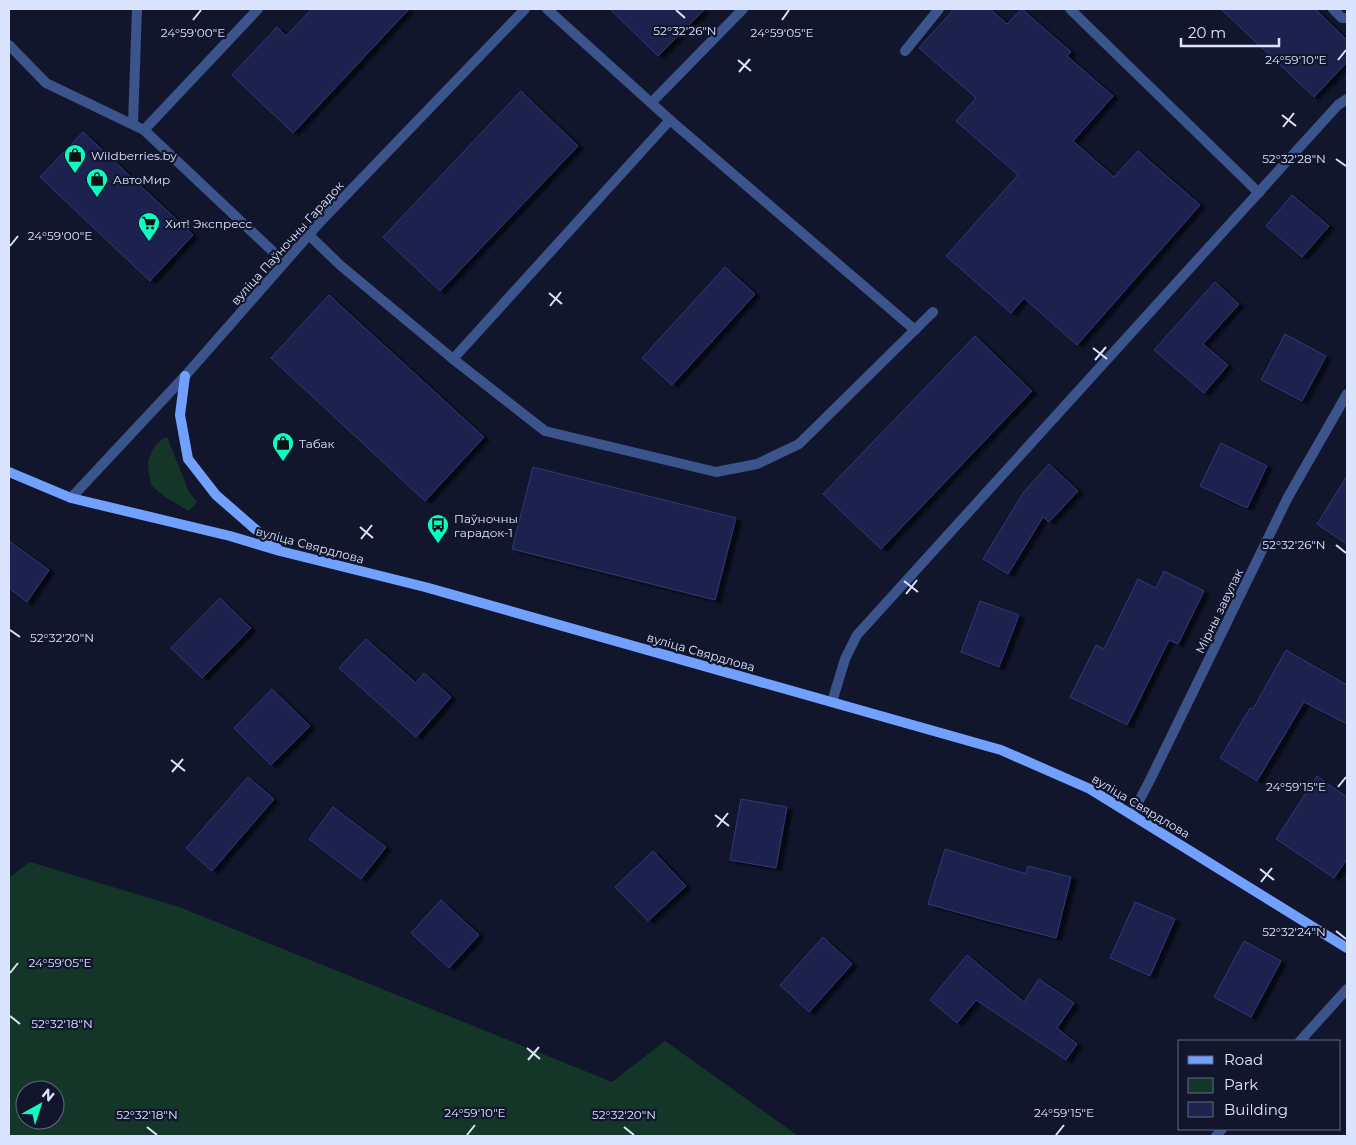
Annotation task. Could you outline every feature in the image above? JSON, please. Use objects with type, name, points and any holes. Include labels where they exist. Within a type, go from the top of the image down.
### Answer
[{"type":"main road","points":[[185,376],[180,415],[188,459],[216,495],[280,551]]},
{"type":"main road","name":"вуліца Свярдлова","points":[[9,472],[71,498],[230,536],[280,551],[425,587],[1001,750],[1090,789],[1347,948]]},
{"type":"street","points":[[133,124],[137,9]]},
{"type":"street","points":[[144,130],[258,9]]},
{"type":"street","name":"вуліца Паўночны Гарадок","points":[[71,498],[185,376],[309,235],[525,9]]},
{"type":"street","points":[[547,9],[670,120],[915,330]]},
{"type":"street","points":[[652,103],[743,9]]},
{"type":"street","points":[[905,51],[939,9]]},
{"type":"street","points":[[1070,9],[1259,193]]},
{"type":"street","points":[[1333,9],[1342,18],[1347,18]]},
{"type":"street","points":[[9,45],[46,84],[144,130],[284,262]]},
{"type":"street","points":[[832,702],[845,659],[857,635],[1338,105],[1347,99]]},
{"type":"street","points":[[453,359],[670,120]]},
{"type":"street","points":[[309,235],[340,265],[453,359],[545,431],[716,472],[757,464],[799,444],[932,312]]},
{"type":"street","name":"Мірны завулак","points":[[1132,814],[1288,497],[1347,394]]},
{"type":"street","points":[[1301,1040],[1347,989]]},
{"type":"green space","points":[[167,437],[189,492],[197,502],[189,511],[165,497],[151,485],[148,462],[154,448]]},
{"type":"green space","points":[[30,862],[179,907],[612,1082],[665,1041],[798,1136],[9,1136],[9,878]]},
{"type":"building","points":[[312,9],[409,9],[293,133],[232,75],[277,27],[286,36]]},
{"type":"building","points":[[610,9],[705,9],[658,56]]},
{"type":"building","points":[[954,9],[990,9],[1007,24],[1022,9],[1071,52],[1067,56],[1113,96],[1073,141],[1114,177],[1138,151],[1200,205],[1077,345],[1024,298],[1011,313],[946,256],[1018,175],[956,121],[976,98],[919,48]]},
{"type":"building","points":[[1221,9],[1315,9],[1347,40],[1347,62],[1314,97]]},
{"type":"building","points":[[521,91],[578,146],[440,291],[383,237]]},
{"type":"building","points":[[83,132],[193,235],[150,281],[40,177]]},
{"type":"building","points":[[1292,195],[1329,226],[1302,257],[1266,226]]},
{"type":"building","points":[[725,267],[755,294],[672,385],[642,358]]},
{"type":"building","points":[[1215,282],[1239,304],[1203,344],[1228,365],[1204,393],[1154,350]]},
{"type":"building","points":[[329,295],[484,437],[425,501],[271,358]]},
{"type":"building","points":[[1285,334],[1326,356],[1302,401],[1261,380]]},
{"type":"building","points":[[975,336],[1032,391],[881,549],[823,494]]},
{"type":"building","points":[[1221,443],[1267,466],[1247,508],[1200,486]]},
{"type":"building","points":[[1049,464],[1078,491],[1049,522],[1043,517],[1008,574],[983,559],[1023,493]]},
{"type":"building","points":[[533,467],[736,518],[715,600],[512,549]]},
{"type":"building","points":[[1347,476],[1347,544],[1317,524]]},
{"type":"building","points":[[9,541],[49,570],[27,602],[9,588]]},
{"type":"building","points":[[1164,571],[1204,591],[1178,644],[1169,640],[1127,725],[1070,697],[1096,645],[1104,649],[1138,579],[1156,588]]},
{"type":"building","points":[[220,598],[251,628],[202,678],[171,648]]},
{"type":"building","points":[[980,601],[1019,615],[999,667],[961,652]]},
{"type":"building","points":[[366,639],[416,683],[424,673],[451,697],[416,737],[339,668]]},
{"type":"building","points":[[1286,650],[1347,685],[1347,724],[1304,702],[1257,781],[1220,758],[1250,708],[1253,709]]},
{"type":"building","points":[[272,689],[310,726],[271,765],[234,728]]},
{"type":"building","points":[[1317,776],[1347,797],[1347,859],[1334,878],[1276,839]]},
{"type":"building","points":[[248,777],[274,799],[212,871],[186,848]]},
{"type":"building","points":[[741,799],[787,807],[776,868],[730,860]]},
{"type":"building","points":[[333,807],[386,847],[361,879],[309,839]]},
{"type":"building","points":[[945,849],[1026,874],[1028,866],[1071,877],[1056,938],[928,904]]},
{"type":"building","points":[[653,851],[686,886],[648,921],[615,887]]},
{"type":"building","points":[[441,900],[479,935],[449,968],[411,933]]},
{"type":"building","points":[[1135,902],[1175,919],[1150,976],[1110,958]]},
{"type":"building","points":[[823,937],[852,964],[809,1012],[780,985]]},
{"type":"building","points":[[1244,941],[1281,961],[1251,1017],[1214,997]]},
{"type":"building","points":[[967,955],[1024,1002],[1039,979],[1074,1003],[1057,1028],[1077,1044],[1066,1060],[976,1000],[957,1023],[930,1000]]},
{"type":"place","name":"Wildberries.by","points":[[75,174]]},
{"type":"place","name":"АвтоМир","points":[[97,198]]},
{"type":"place","name":"Хит! Экспресс","points":[[149,242]]},
{"type":"place","name":"Табак","points":[[283,462]]},
{"type":"place","name":"Паўночны гарадок-1","points":[[438,544]]}]
